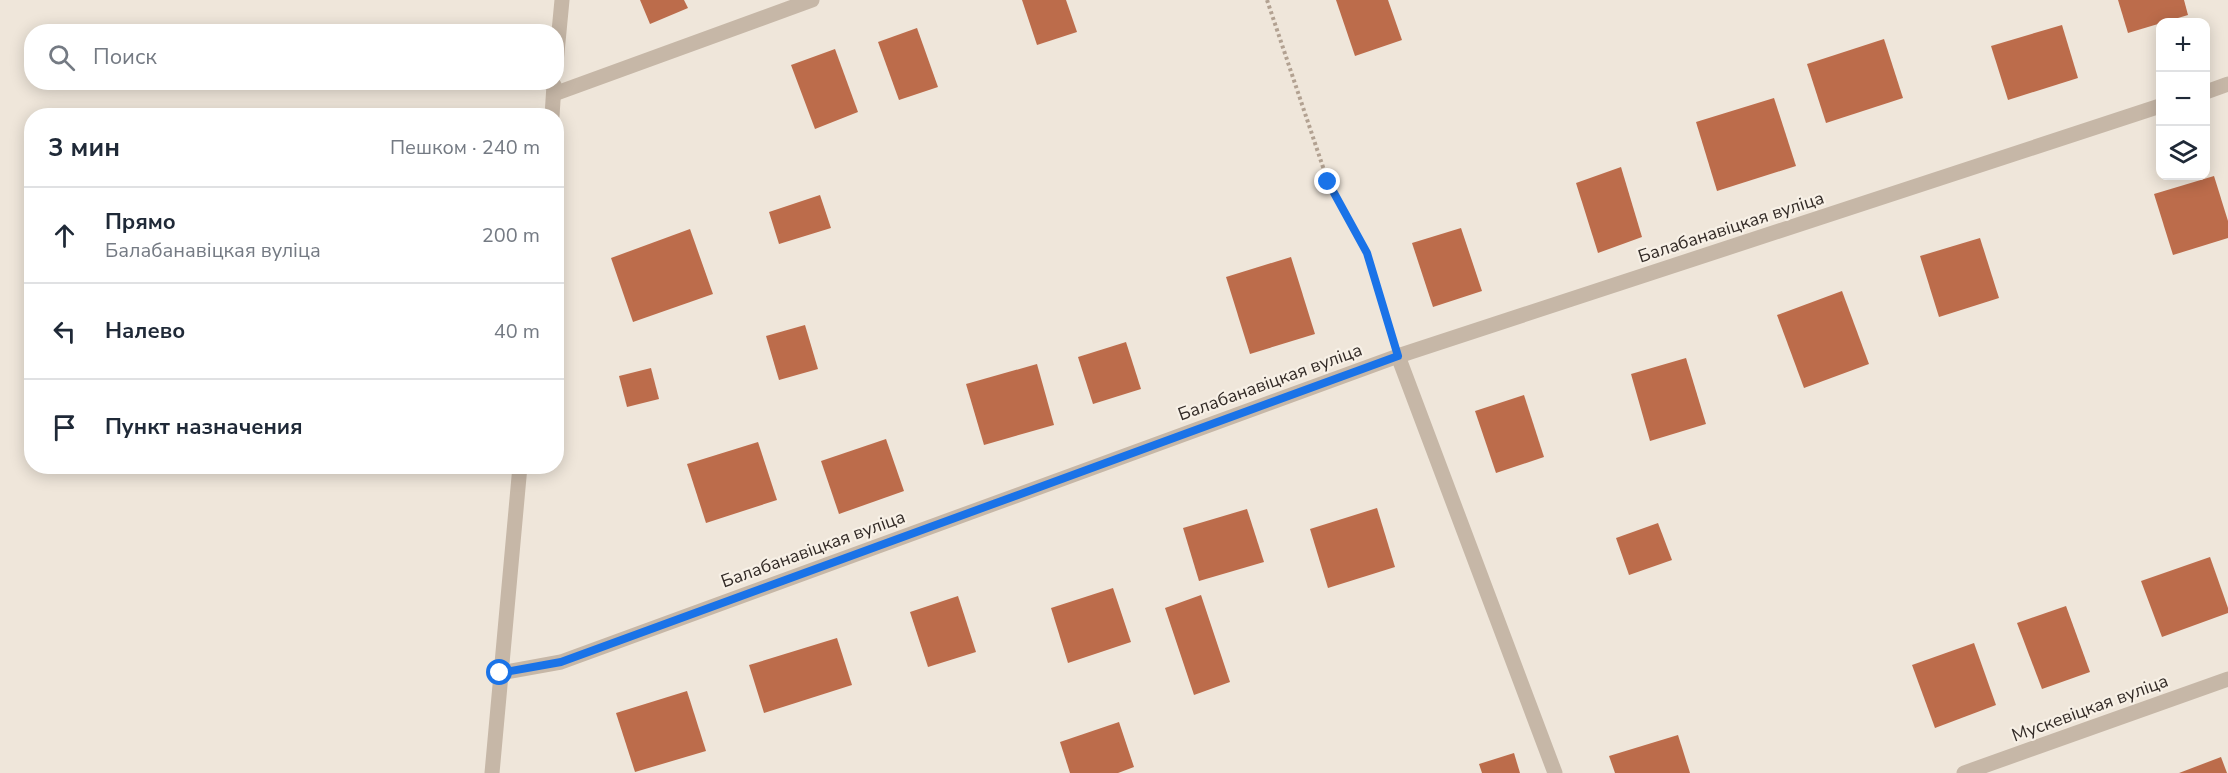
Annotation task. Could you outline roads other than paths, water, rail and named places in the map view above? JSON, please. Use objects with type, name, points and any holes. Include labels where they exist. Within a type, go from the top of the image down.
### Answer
[{"type":"street","points":[[560,24],[562,0]]},
{"type":"street","points":[[564,85],[812,0]]},
{"type":"street","points":[[2210,90],[2228,84]]},
{"type":"street","points":[[553,108],[554,90]]},
{"type":"street","name":"Балабанавіцкая вуліца","points":[[500,673],[561,662],[1398,356],[2156,107]]},
{"type":"street","points":[[1398,356],[1555,773]]},
{"type":"street","points":[[492,773],[518,474]]},
{"type":"street","name":"Мускевіцкая вуліца","points":[[1964,773],[2228,680]]}]
